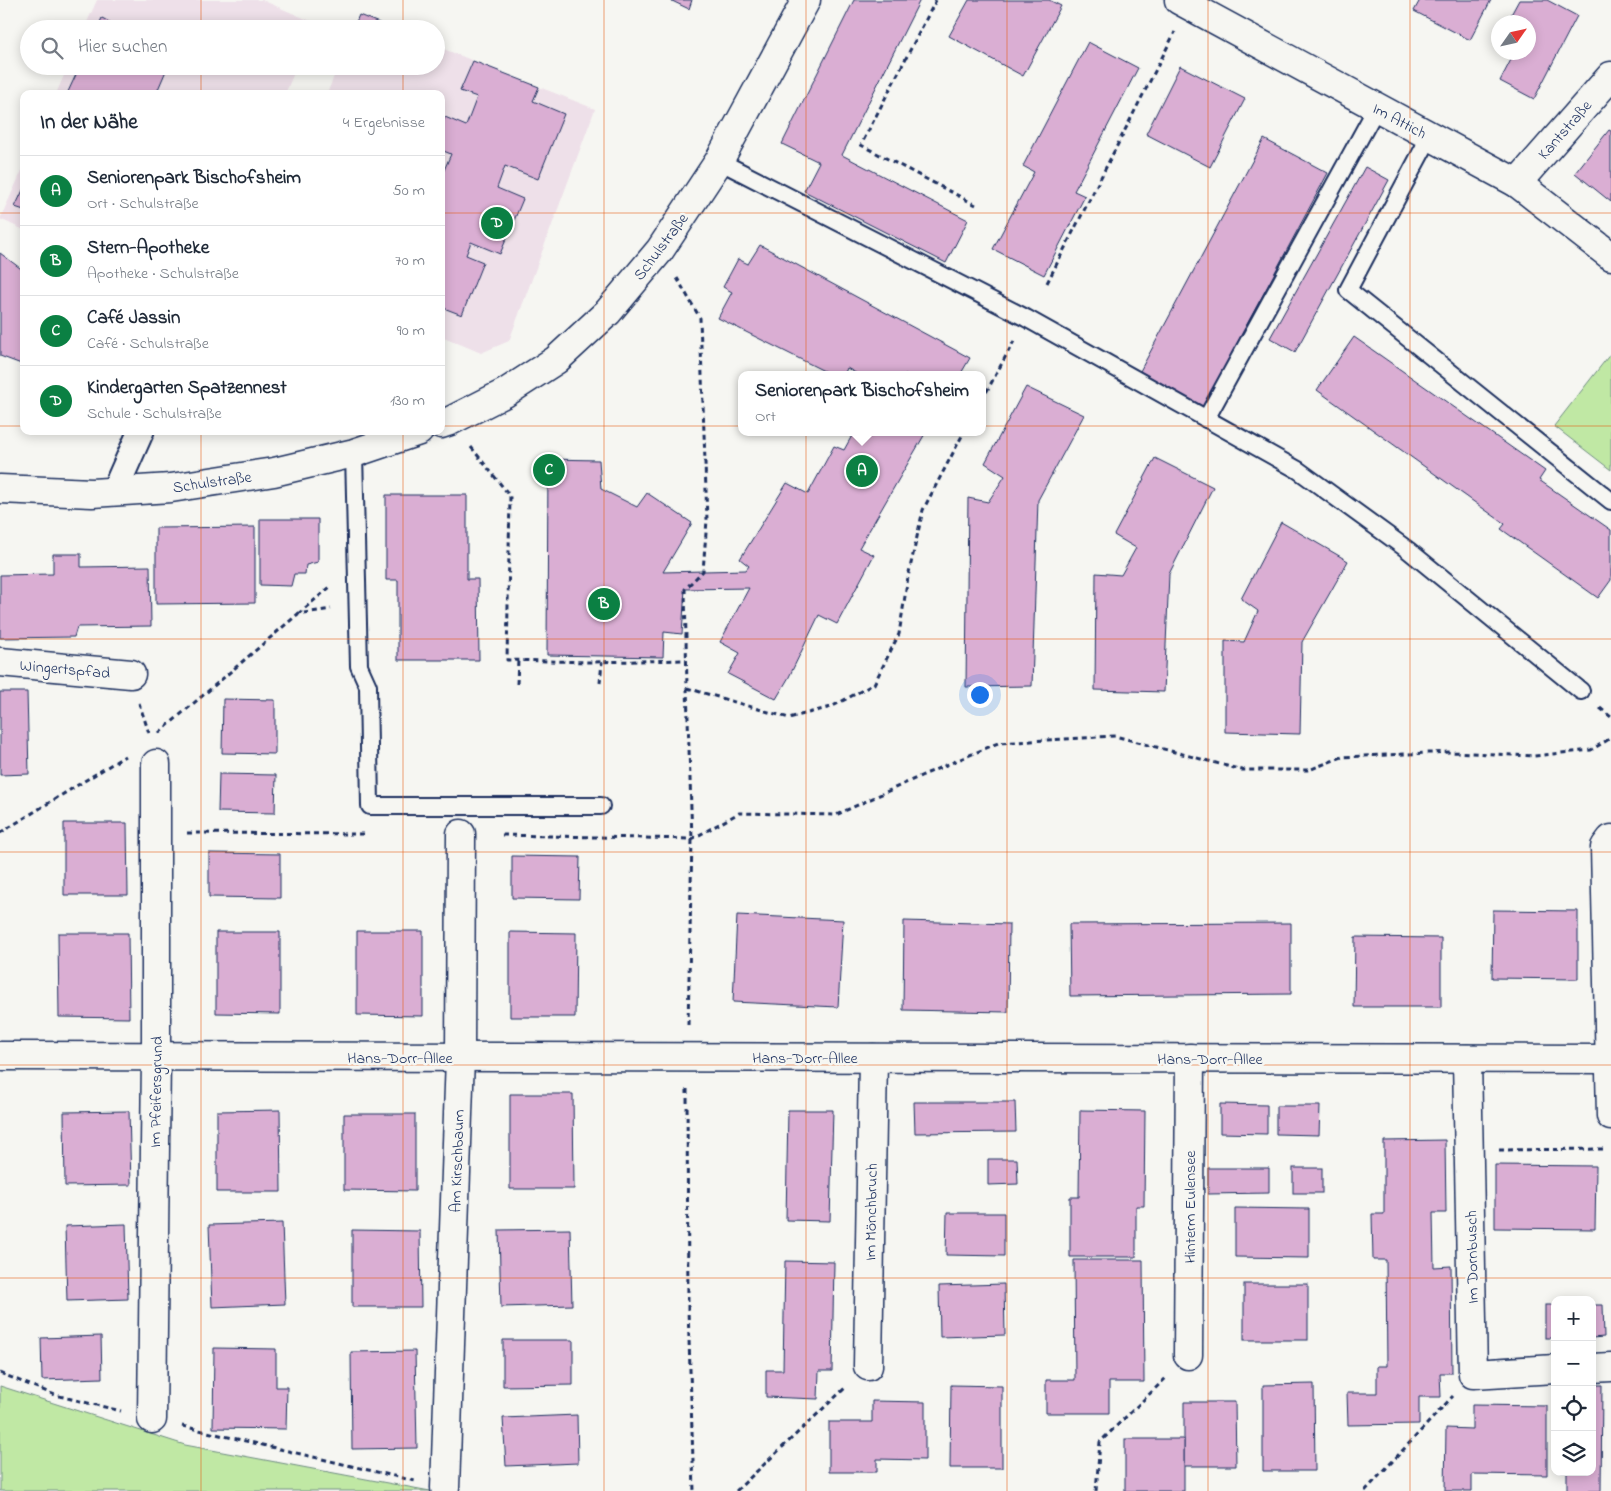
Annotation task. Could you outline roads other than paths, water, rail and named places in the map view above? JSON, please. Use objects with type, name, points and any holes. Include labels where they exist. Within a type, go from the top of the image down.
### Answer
[{"type":"street","name":"Schulstraße","points":[[446,422],[505,393],[556,360],[608,312],[660,250],[719,161],[806,0]]},
{"type":"street","name":"Im Attich","points":[[1184,2],[1517,183],[1611,256]]},
{"type":"street","name":"Kantstraße","points":[[1517,183],[1611,76]]},
{"type":"street","points":[[114,492],[139,435]]},
{"type":"street","name":"Schulstraße","points":[[0,489],[92,493],[171,488],[274,472],[354,453],[407,435]]},
{"type":"street","name":"Wingertspfad","points":[[0,662],[130,674]]},
{"type":"street","name":"Im Pfeifersgrund","points":[[152,1419],[156,1056],[156,833],[153,752]]},
{"type":"street","name":"Am Kirschbaum","points":[[444,1488],[460,1057],[461,834]]},
{"type":"street","points":[[1611,839],[1605,847],[1611,1116]]},
{"type":"street","name":"Hans-Dorr-Allee","points":[[0,1056],[1610,1059]]},
{"type":"street","name":"Im Mönchbruch","points":[[868,1366],[872,1058]]},
{"type":"street","name":"Hinterm Eulensee","points":[[1188,1355],[1190,1058]]},
{"type":"street","name":"Im Dornbusch","points":[[1467,1059],[1473,1374],[1551,1370]]},
{"type":"street","points":[[1596,1368],[1611,1366]]},
{"type":"lane","points":[[1206,419],[1377,107]]},
{"type":"lane","points":[[1430,136],[1348,290],[1611,501]]},
{"type":"lane","points":[[719,161],[1026,318],[1298,470],[1408,550],[1581,691]]},
{"type":"lane","points":[[354,453],[359,666],[368,686],[370,806],[602,806]]},
{"type":"place","name":"Kindergarten Spatzennest","points":[[497,223]]},
{"type":"place","name":"Café Jassin","points":[[549,470]]},
{"type":"place","name":"Seniorenpark Bischofsheim","points":[[862,471]]},
{"type":"place","name":"Stern-Apotheke","points":[[604,604]]}]
